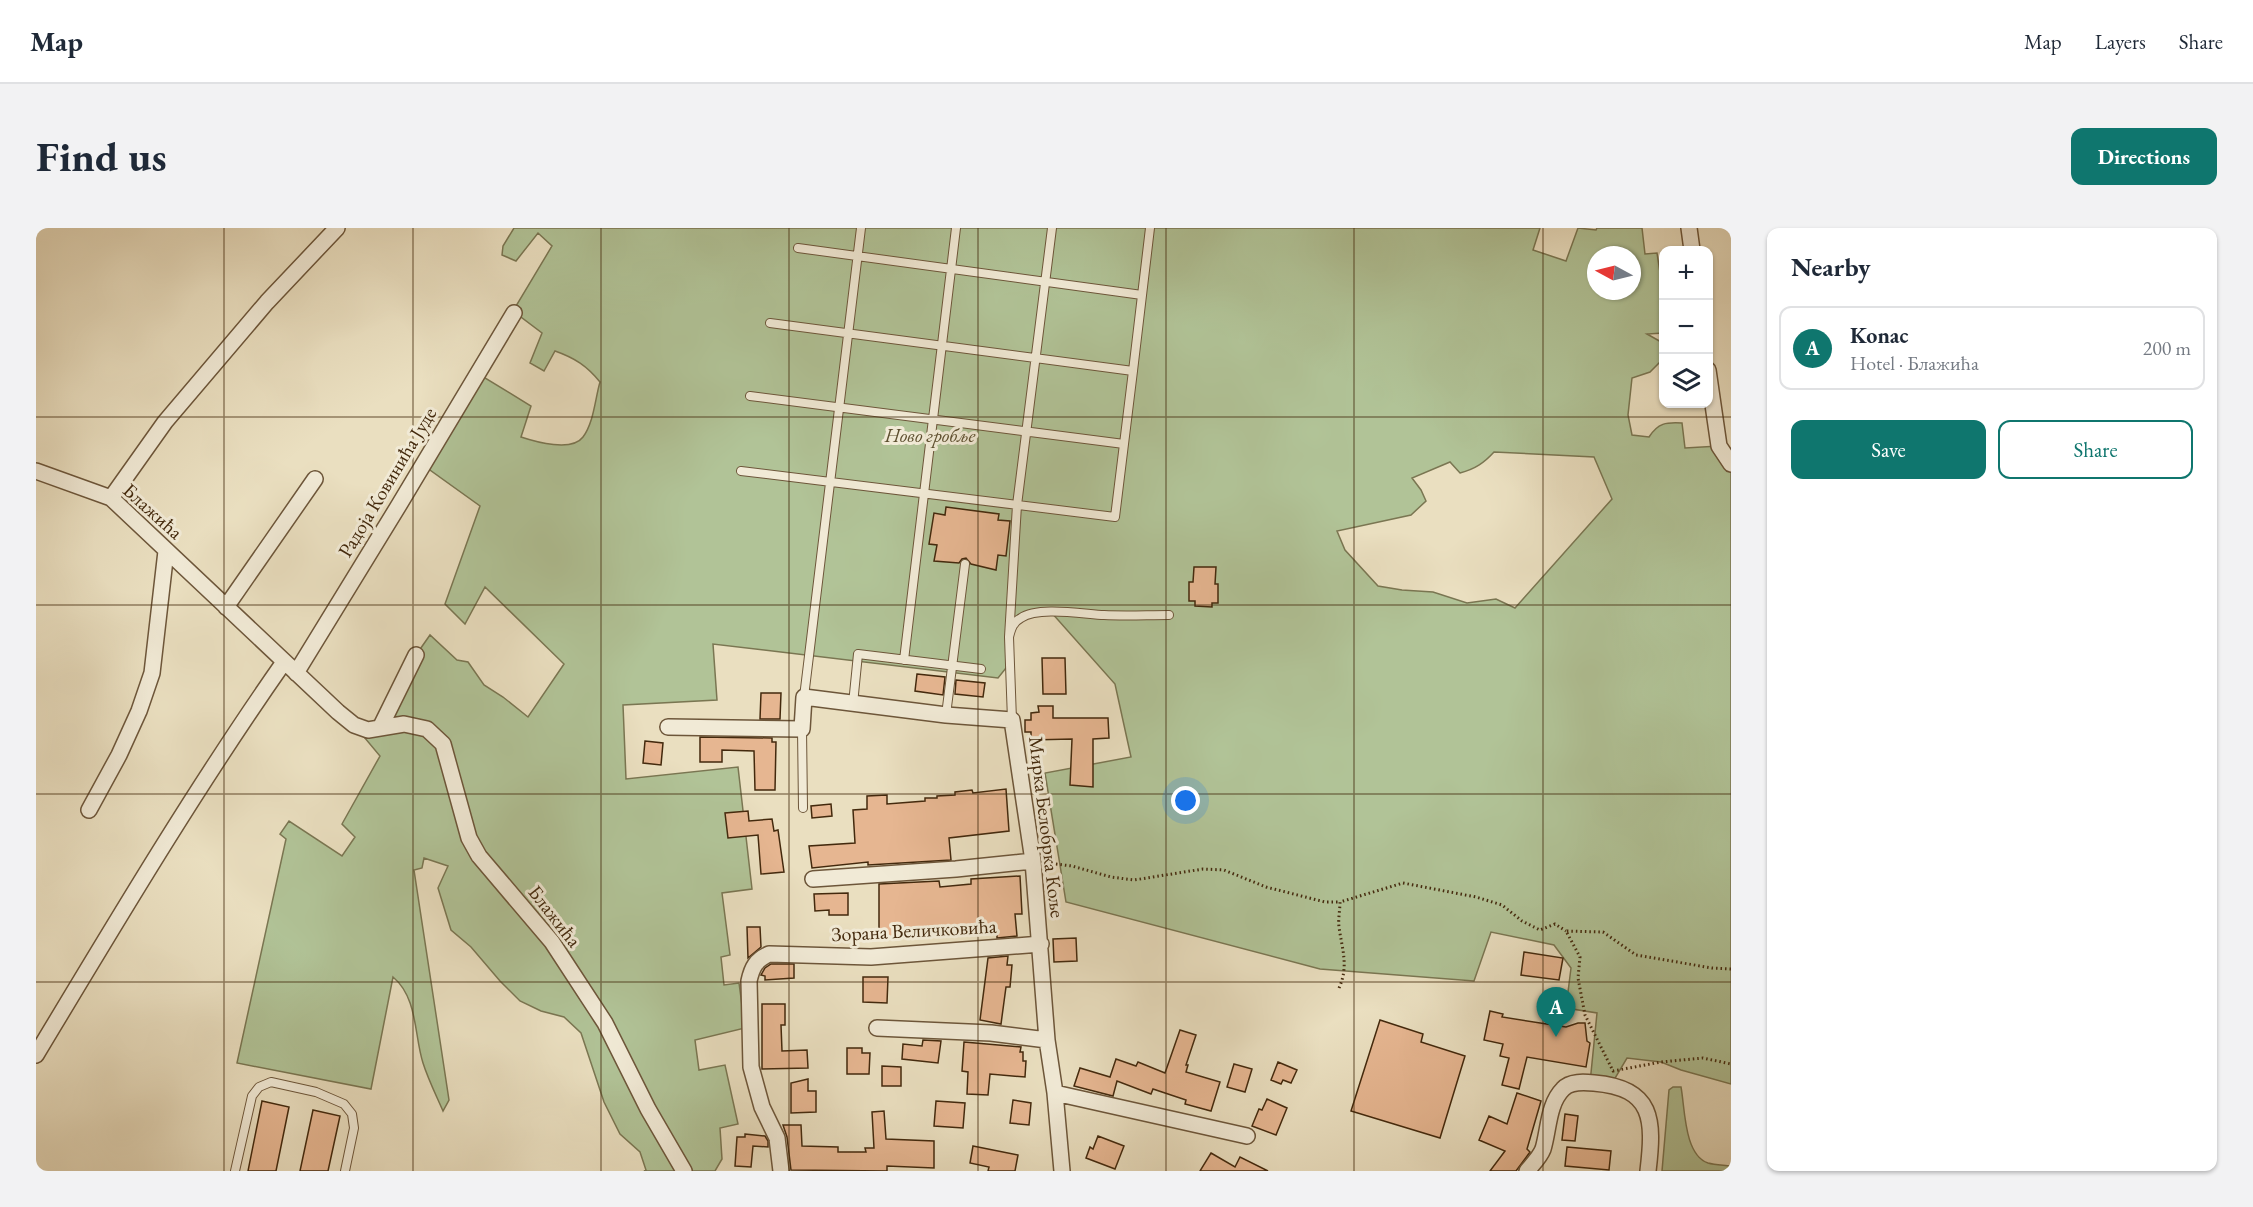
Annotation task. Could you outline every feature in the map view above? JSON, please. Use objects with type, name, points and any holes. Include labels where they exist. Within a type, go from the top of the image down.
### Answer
[{"type":"street","points":[[111,498],[165,422],[267,302],[337,228]]},
{"type":"street","points":[[1689,228],[1691,246]]},
{"type":"street","name":"Радоја Ковинића Јуде","points":[[296,673],[514,313]]},
{"type":"street","points":[[1713,405],[1719,446],[1731,464]]},
{"type":"street","name":"Блажића","points":[[36,471],[111,498],[354,725],[368,730],[404,724],[427,729],[443,744],[469,838],[479,856],[552,942],[605,1023],[648,1109],[684,1171]]},
{"type":"street","points":[[226,607],[315,479]]},
{"type":"street","points":[[88,810],[119,755],[139,711],[152,674],[166,551]]},
{"type":"street","points":[[380,728],[416,655]]},
{"type":"street","points":[[36,1055],[159,852],[245,718],[284,662]]},
{"type":"street","points":[[668,727],[802,729],[804,697]]},
{"type":"street","name":"Мирка Белобрка Коље","points":[[804,697],[946,715],[1012,720],[1033,861],[1047,1040],[1055,1093],[1062,1171]]},
{"type":"street","points":[[813,879],[1033,861]]},
{"type":"street","name":"Зорана Величковића","points":[[781,1171],[777,1138],[762,1107],[749,1052],[749,981],[752,969],[760,958],[769,954],[871,957],[1041,944]]},
{"type":"street","points":[[877,1028],[991,1033],[1047,1040]]},
{"type":"street","points":[[1527,1171],[1542,1151],[1555,1098],[1566,1086],[1577,1083],[1611,1085],[1625,1089],[1643,1104],[1649,1116],[1652,1138],[1648,1171]]},
{"type":"street","points":[[1055,1093],[1247,1136]]},
{"type":"lane","points":[[804,697],[861,228]]},
{"type":"lane","points":[[904,660],[956,228]]},
{"type":"lane","points":[[1012,720],[1009,637],[1017,505],[1052,228]]},
{"type":"lane","points":[[741,471],[1115,517],[1150,228]]},
{"type":"lane","points":[[798,248],[1142,295]]},
{"type":"lane","points":[[770,323],[1133,371]]},
{"type":"lane","points":[[750,396],[1124,444]]},
{"type":"lane","points":[[946,715],[965,564]]},
{"type":"lane","points":[[1009,637],[1011,627],[1021,617],[1031,614],[1052,612],[1169,615]]},
{"type":"lane","points":[[853,704],[858,654],[981,669]]},
{"type":"lane","points":[[802,729],[803,808]]},
{"type":"lane","points":[[235,1171],[252,1096],[259,1087],[271,1082],[316,1092],[344,1104],[352,1114],[354,1128],[345,1171]]},
{"type":"path","points":[[1033,861],[1072,866],[1112,878],[1134,880],[1203,869],[1224,870],[1266,887],[1325,902],[1340,902],[1403,883],[1485,900],[1502,905],[1521,921],[1540,930],[1555,924],[1566,931],[1580,957],[1578,978],[1585,1015],[1612,1071],[1661,1062],[1703,1058],[1731,1064]]},
{"type":"path","points":[[1339,988],[1344,976],[1345,953],[1338,924],[1340,902]]},
{"type":"path","points":[[1566,931],[1603,932],[1636,955],[1731,969]]},
{"type":"green space","name":"Ново гробље","points":[[514,228],[1540,228],[1533,250],[1566,261],[1578,228],[1596,230],[1597,228],[1642,228],[1645,254],[1657,253],[1659,266],[1659,333],[1647,334],[1659,341],[1659,363],[1650,372],[1632,378],[1628,415],[1632,435],[1649,437],[1663,424],[1682,423],[1685,448],[1719,446],[1731,464],[1731,1084],[1661,1062],[1627,1058],[1611,1085],[1590,1083],[1597,1013],[1566,1008],[1571,968],[1554,945],[1491,932],[1474,981],[1320,969],[1066,902],[1045,773],[1131,757],[1115,684],[1051,612],[1031,614],[1011,627],[1010,663],[998,678],[713,644],[717,700],[623,705],[626,779],[738,767],[752,889],[722,893],[730,955],[721,957],[724,985],[739,983],[745,1028],[695,1040],[699,1070],[725,1065],[738,1124],[720,1128],[722,1159],[715,1171],[644,1171],[646,1170],[640,1152],[620,1134],[604,1102],[581,1033],[564,1017],[541,1011],[520,1001],[471,947],[451,930],[438,888],[448,866],[424,858],[422,868],[414,870],[449,1100],[443,1111],[423,1063],[407,995],[393,977],[371,1089],[237,1063],[286,839],[280,834],[289,821],[342,856],[355,837],[342,824],[380,756],[354,725],[380,728],[416,655],[430,635],[457,660],[468,662],[484,685],[528,717],[564,664],[485,587],[465,624],[445,604],[480,506],[423,465],[477,373],[531,406],[521,437],[553,444],[571,444],[583,437],[590,424],[600,382],[580,363],[555,351],[544,371],[530,363],[542,333],[513,311],[552,246],[538,233],[516,261],[502,255],[503,246]],"holes":[[[1494,452],[1594,457],[1612,499],[1515,608],[1496,599],[1467,603],[1433,592],[1378,586],[1345,550],[1337,531],[1411,515],[1426,501],[1412,478],[1450,462],[1460,473],[1479,465]]]},
{"type":"green space","points":[[1673,1087],[1681,1087],[1687,1130],[1694,1151],[1708,1163],[1731,1166],[1731,1171],[1662,1171],[1669,1090]]},
{"type":"building","points":[[946,507],[999,514],[998,520],[1010,521],[1006,556],[998,555],[996,570],[971,564],[966,558],[959,563],[934,561],[937,545],[929,544],[934,513],[945,515]]},
{"type":"building","points":[[1194,567],[1216,567],[1215,584],[1218,584],[1218,603],[1212,603],[1212,607],[1195,606],[1195,601],[1189,601],[1189,582],[1193,582]]},
{"type":"building","points":[[1042,658],[1065,658],[1066,694],[1043,694]]},
{"type":"building","points":[[917,674],[945,677],[943,695],[915,691]]},
{"type":"building","points":[[956,680],[985,683],[983,697],[955,694]]},
{"type":"building","points":[[761,693],[781,693],[780,719],[760,719]]},
{"type":"building","points":[[1038,706],[1053,706],[1053,718],[1108,718],[1109,738],[1093,739],[1093,787],[1070,785],[1072,739],[1031,740],[1031,732],[1025,732],[1025,720],[1031,720],[1031,713],[1039,712]]},
{"type":"building","points":[[700,737],[772,738],[772,742],[776,742],[775,790],[755,790],[754,751],[722,750],[722,762],[700,762]]},
{"type":"building","points":[[645,741],[663,743],[661,765],[643,763]]},
{"type":"building","points":[[1006,789],[1009,831],[949,838],[951,860],[868,865],[868,862],[812,868],[809,846],[855,843],[853,810],[867,809],[867,796],[887,795],[887,804],[925,801],[925,798],[955,795],[955,792],[972,790],[973,793]]},
{"type":"building","points":[[831,804],[832,816],[812,818],[811,806]]},
{"type":"building","points":[[748,811],[749,821],[772,819],[774,831],[778,830],[784,872],[761,874],[758,835],[728,838],[725,813]]},
{"type":"building","points":[[1020,876],[1022,914],[1015,914],[1017,936],[997,938],[997,930],[956,931],[956,929],[921,932],[921,938],[879,938],[879,884],[939,881],[940,887],[971,884],[971,879]]},
{"type":"building","points":[[848,893],[848,915],[829,915],[829,910],[815,911],[814,894]]},
{"type":"building","points":[[747,927],[760,927],[761,947],[748,958]]},
{"type":"building","points":[[1076,938],[1077,961],[1054,962],[1053,939]]},
{"type":"building","points":[[1524,952],[1563,958],[1559,980],[1521,975]]},
{"type":"building","points":[[1008,956],[1007,965],[1012,965],[1010,987],[1006,987],[1001,1024],[980,1020],[988,958]]},
{"type":"building","points":[[771,964],[794,964],[794,978],[765,980],[765,976],[761,975]]},
{"type":"building","points":[[863,977],[888,977],[887,1003],[863,1002]]},
{"type":"building","points":[[762,1004],[785,1004],[785,1025],[781,1025],[782,1051],[807,1050],[808,1068],[762,1069]]},
{"type":"building","points":[[1490,1011],[1503,1014],[1502,1017],[1566,1027],[1585,1023],[1587,1041],[1590,1043],[1586,1067],[1527,1057],[1519,1089],[1502,1085],[1509,1058],[1500,1056],[1503,1044],[1484,1040]]},
{"type":"building","points":[[1380,1020],[1423,1034],[1421,1042],[1465,1056],[1440,1138],[1351,1111]]},
{"type":"building","points":[[1180,1030],[1196,1035],[1186,1065],[1188,1065],[1186,1072],[1220,1082],[1211,1111],[1185,1104],[1186,1100],[1153,1089],[1151,1094],[1117,1081],[1113,1096],[1074,1086],[1080,1068],[1110,1077],[1116,1059],[1136,1066],[1138,1062],[1165,1073]]},
{"type":"building","points":[[923,1040],[941,1041],[938,1063],[902,1059],[903,1044],[922,1046]]},
{"type":"building","points":[[964,1042],[1021,1047],[1023,1061],[1026,1061],[1025,1077],[990,1074],[988,1095],[967,1094],[968,1072],[962,1071]]},
{"type":"building","points":[[847,1048],[862,1048],[862,1053],[870,1053],[869,1074],[847,1074]]},
{"type":"building","points":[[1278,1062],[1297,1070],[1291,1083],[1283,1080],[1281,1084],[1271,1080]]},
{"type":"building","points":[[1234,1064],[1252,1069],[1245,1092],[1227,1087]]},
{"type":"building","points":[[882,1066],[901,1067],[901,1086],[882,1086]]},
{"type":"building","points":[[808,1079],[808,1091],[816,1091],[816,1112],[791,1113],[791,1083]]},
{"type":"building","points":[[1517,1093],[1541,1101],[1527,1149],[1530,1152],[1516,1171],[1490,1171],[1505,1151],[1479,1140],[1489,1116],[1507,1124]]},
{"type":"building","points":[[1267,1099],[1287,1108],[1276,1135],[1252,1126],[1259,1109],[1262,1110]]},
{"type":"building","points":[[1013,1100],[1031,1103],[1029,1125],[1010,1123]]},
{"type":"building","points":[[262,1101],[289,1107],[276,1171],[248,1171]]},
{"type":"building","points":[[936,1101],[965,1103],[963,1128],[934,1126]]},
{"type":"building","points":[[313,1110],[340,1116],[328,1171],[300,1171]]},
{"type":"building","points":[[884,1111],[886,1139],[934,1141],[934,1168],[887,1166],[887,1171],[791,1170],[787,1137],[783,1125],[801,1125],[802,1146],[838,1147],[838,1152],[866,1152],[865,1148],[874,1148],[872,1112]]},
{"type":"building","points":[[1565,1114],[1578,1116],[1575,1141],[1562,1140]]},
{"type":"building","points":[[745,1134],[765,1136],[768,1141],[768,1147],[753,1146],[751,1167],[735,1166],[737,1137],[745,1137]]},
{"type":"building","points":[[1098,1136],[1124,1146],[1115,1169],[1086,1158],[1090,1147],[1093,1149]]},
{"type":"building","points":[[973,1146],[1018,1155],[1015,1171],[988,1171],[989,1167],[970,1163]]},
{"type":"building","points":[[1567,1147],[1611,1151],[1609,1170],[1565,1166]]},
{"type":"building","points":[[1211,1153],[1235,1167],[1240,1157],[1268,1171],[1200,1171]]},
{"type":"place","name":"Konac","points":[[1556,1037]]}]
